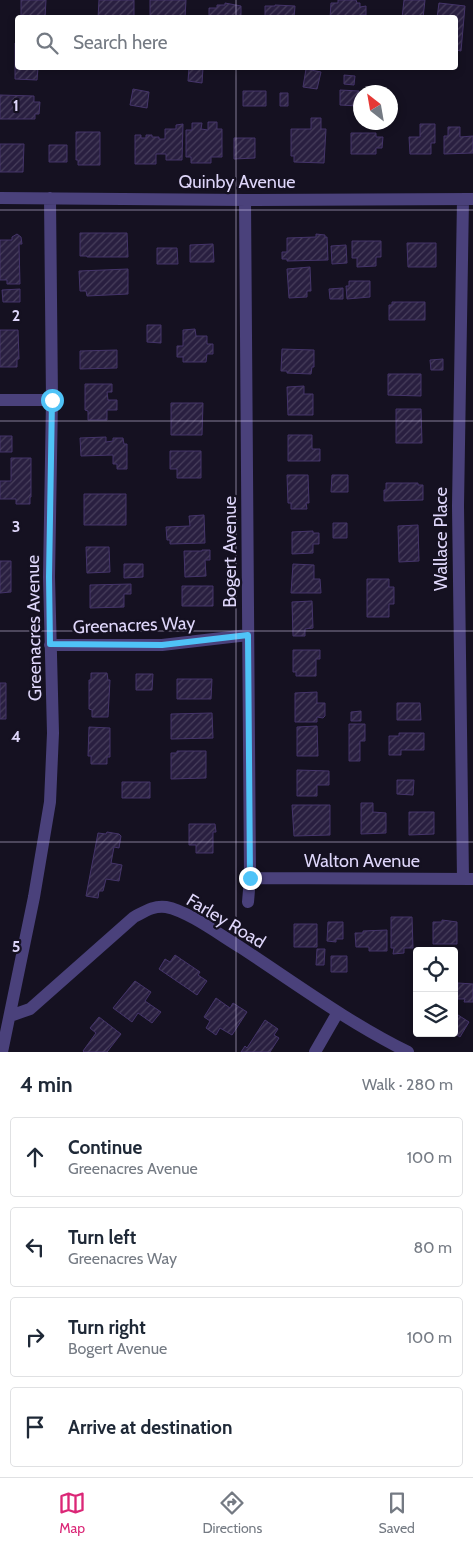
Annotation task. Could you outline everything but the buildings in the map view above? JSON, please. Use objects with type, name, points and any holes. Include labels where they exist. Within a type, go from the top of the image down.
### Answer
[{"type":"street","name":"Quinby Avenue","points":[[0,198],[468,199]]},
{"type":"street","name":"Greenacres Avenue","points":[[2,1052],[44,845],[50,802],[53,733],[49,577],[52,400],[50,198]]},
{"type":"street","name":"Wallace Place","points":[[468,199],[458,506],[468,879]]},
{"type":"street","name":"Bogert Avenue","points":[[245,200],[250,878],[248,902]]},
{"type":"street","points":[[0,400],[52,400]]},
{"type":"street","name":"Greenacres Way","points":[[50,644],[162,645],[248,635]]},
{"type":"street","name":"Walton Avenue","points":[[250,878],[468,879]]},
{"type":"street","name":"Farley Road","points":[[10,1016],[30,1009],[134,917],[149,909],[159,907],[178,911],[205,925],[338,1012],[408,1052]]},
{"type":"street","points":[[315,1052],[338,1012]]},
{"type":"route","points":[[52,400],[49,577],[50,644],[162,645],[248,635],[250,878]]}]
